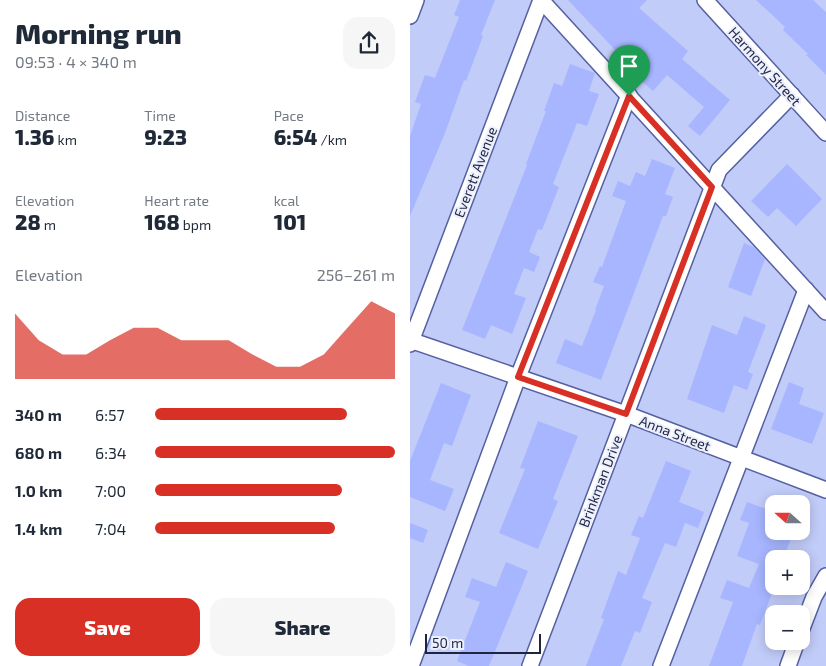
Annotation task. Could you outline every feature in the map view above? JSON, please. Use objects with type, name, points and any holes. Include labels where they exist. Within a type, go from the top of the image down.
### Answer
[{"type":"street","points":[[410,16],[416,0]]},
{"type":"street","points":[[541,0],[826,312]]},
{"type":"street","name":"Everett Avenue","points":[[410,341],[541,0]]},
{"type":"street","name":"Harmony Street","points":[[705,0],[826,133]]},
{"type":"street","name":"Brinkman Drive","points":[[530,666],[719,170],[792,95]]},
{"type":"street","points":[[411,666],[518,377],[629,96]]},
{"type":"street","points":[[660,666],[806,290]]},
{"type":"street","name":"Anna Street","points":[[410,341],[626,414],[826,490]]},
{"type":"street","points":[[810,608],[826,576]]},
{"type":"street","points":[[788,666],[794,650]]},
{"type":"building","points":[[460,0],[495,0],[466,81],[464,80],[445,133],[410,216],[410,136],[421,104],[415,102],[425,75],[435,78],[459,17],[454,15]]},
{"type":"building","points":[[568,0],[647,0],[639,8],[688,51],[682,59],[730,100],[700,136],[688,126],[704,107],[667,75],[653,91],[615,58],[619,54]]},
{"type":"building","points":[[756,0],[813,0],[826,12],[826,75],[783,30],[785,27]]},
{"type":"building","points":[[570,64],[595,73],[589,91],[599,94],[587,126],[577,123],[553,184],[559,187],[542,230],[538,229],[529,252],[540,257],[534,272],[524,268],[514,294],[526,298],[512,334],[491,325],[485,339],[462,330],[527,165],[554,83],[562,86]]},
{"type":"building","points":[[652,159],[675,168],[665,194],[673,197],[666,216],[663,216],[601,380],[556,363],[565,339],[582,346],[596,310],[604,286],[593,282],[600,266],[602,267],[626,201],[612,196],[618,181],[630,186],[636,172],[645,176]]},
{"type":"building","points":[[787,164],[822,199],[796,226],[777,208],[768,217],[751,201]]},
{"type":"building","points":[[744,243],[754,247],[765,259],[751,296],[728,287]]},
{"type":"building","points":[[744,316],[766,325],[748,372],[753,374],[747,390],[734,385],[724,413],[687,399],[712,325],[737,335]]},
{"type":"building","points":[[789,382],[804,388],[799,404],[824,413],[812,444],[771,429]]},
{"type":"building","points":[[441,383],[471,395],[452,446],[444,443],[430,480],[454,489],[445,511],[410,497],[410,461]]},
{"type":"building","points":[[538,421],[578,436],[553,499],[558,501],[538,549],[499,533],[525,469],[520,468]]},
{"type":"building","points":[[666,461],[691,471],[679,502],[704,512],[698,528],[685,523],[676,547],[665,543],[642,598],[652,602],[640,633],[635,631],[621,666],[586,666],[604,619],[601,618],[618,571],[626,575],[640,538],[631,535],[639,516],[643,518]]},
{"type":"building","points":[[747,502],[765,509],[765,540],[790,540],[787,550],[765,550],[765,595],[771,595],[768,605],[765,605],[765,612],[760,625],[757,624],[742,666],[709,666],[733,602],[720,598],[727,580],[749,588],[759,564],[737,556],[749,523],[740,520]]},
{"type":"building","points":[[410,523],[428,530],[423,543],[410,538]]},
{"type":"building","points":[[506,562],[528,571],[489,666],[469,666],[457,661],[480,602],[465,597],[472,578],[496,587]]},
{"type":"route","points":[[629,96],[712,187],[626,414],[518,377],[629,96]]}]
